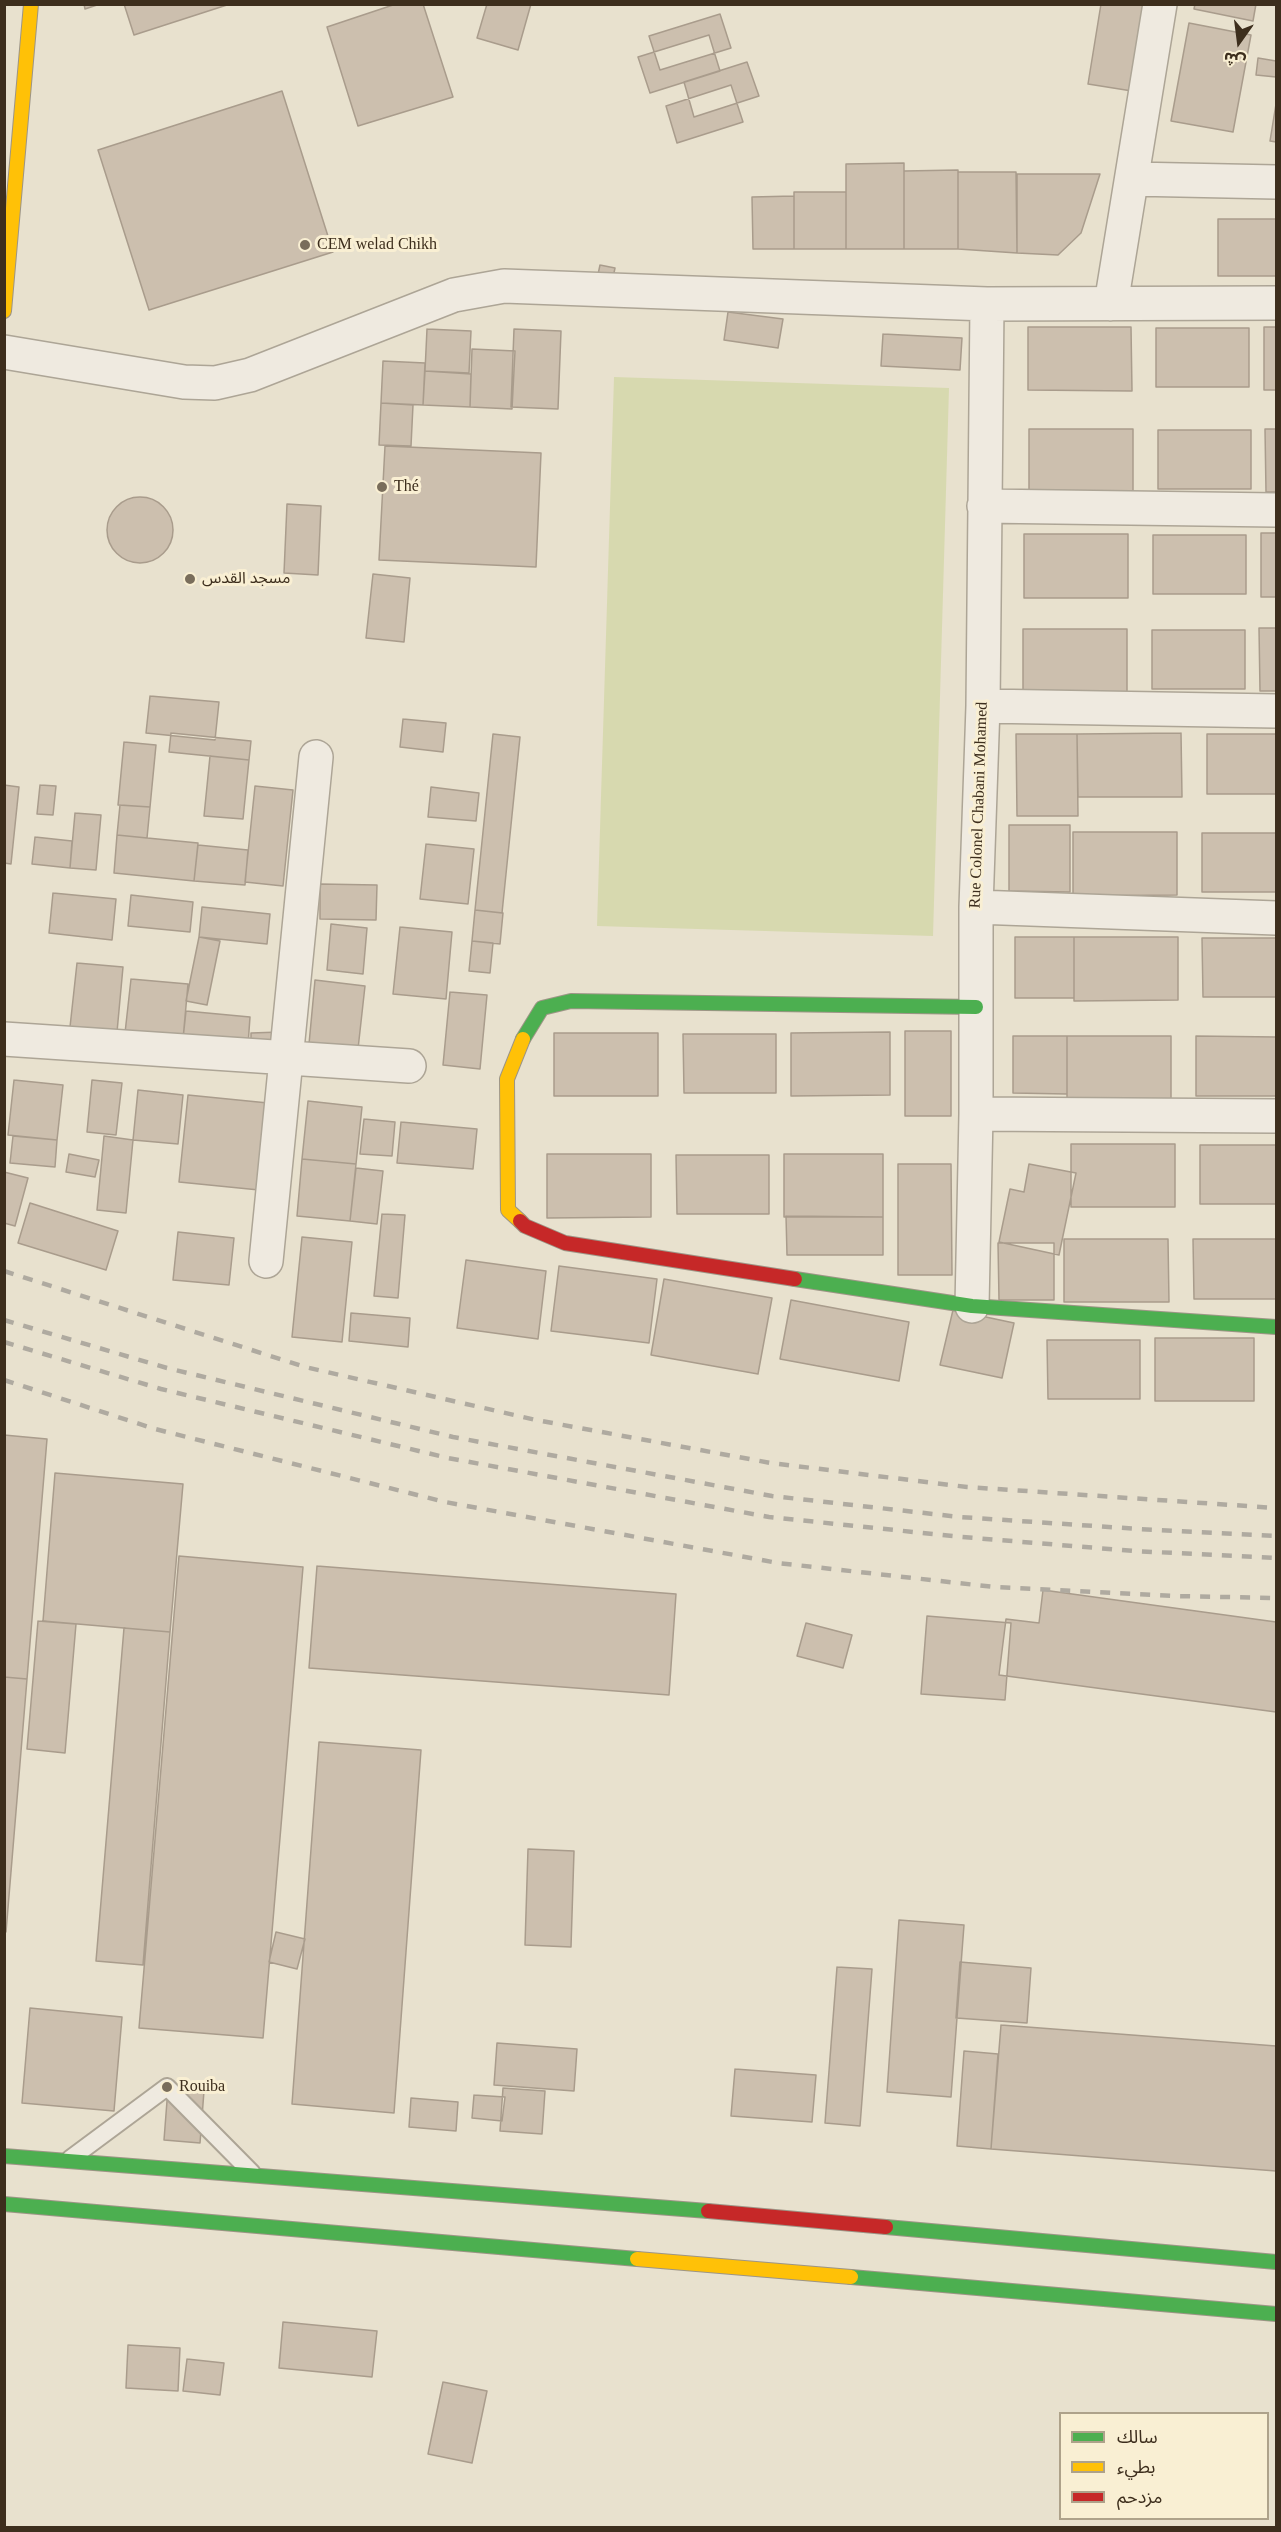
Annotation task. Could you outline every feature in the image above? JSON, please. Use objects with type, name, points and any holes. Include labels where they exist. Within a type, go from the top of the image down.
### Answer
[{"type":"main road","points":[[4,311],[31,4]]},
{"type":"main road","points":[[976,1007],[571,1000],[542,1008],[524,1036],[507,1079],[508,1210],[525,1226],[565,1243],[972,1306],[1276,1327]]},
{"type":"main road","points":[[4,2156],[545,2197],[1276,2262]]},
{"type":"main road","points":[[4,2204],[1276,2314]]},
{"type":"street","points":[[1111,304],[1160,4]]},
{"type":"street","points":[[1132,179],[1276,182]]},
{"type":"street","points":[[4,352],[184,381],[215,383],[250,375],[454,295],[504,286],[987,304],[1276,303]]},
{"type":"street","name":"Rue Colonel Chabani Mohamed","points":[[972,1306],[976,1114],[976,907],[983,706],[987,304]]},
{"type":"street","points":[[984,506],[1276,510]]},
{"type":"street","points":[[983,706],[1276,711]]},
{"type":"street","points":[[266,1262],[316,757]]},
{"type":"street","points":[[976,907],[1276,918]]},
{"type":"street","points":[[4,1039],[409,1066]]},
{"type":"street","points":[[976,1114],[1276,1116]]},
{"type":"lane","points":[[70,2160],[167,2087],[253,2174]]},
{"type":"green space","points":[[614,377],[949,388],[933,936],[597,926]]},
{"type":"building","points":[[84,4],[100,4],[85,9]]},
{"type":"building","points":[[124,4],[230,4],[134,35]]},
{"type":"building","points":[[396,4],[423,4],[453,97],[358,126],[327,27]]},
{"type":"building","points":[[487,4],[531,4],[518,50],[477,38]]},
{"type":"building","points":[[1101,4],[1146,4],[1132,91],[1088,84]]},
{"type":"building","points":[[1195,4],[1256,4],[1253,21],[1194,9]]},
{"type":"building","points":[[720,14],[731,48],[660,70],[649,36]]},
{"type":"building","points":[[1189,23],[1251,35],[1233,132],[1171,121]]},
{"type":"building","points":[[709,35],[720,71],[650,93],[638,57]]},
{"type":"building","points":[[1258,58],[1276,61],[1276,77],[1256,75]]},
{"type":"building","points":[[747,62],[759,96],[694,117],[684,82]]},
{"type":"building","points":[[731,85],[743,122],[677,143],[666,106]]},
{"type":"building","points":[[282,91],[333,252],[149,310],[98,150]]},
{"type":"building","points":[[1276,104],[1276,142],[1270,141]]},
{"type":"building","points":[[904,163],[904,249],[846,249],[846,164]]},
{"type":"building","points":[[958,170],[958,249],[904,249],[904,171]]},
{"type":"building","points":[[958,172],[1016,172],[1017,253],[958,249]]},
{"type":"building","points":[[1017,174],[1100,174],[1081,233],[1058,255],[1017,253]]},
{"type":"building","points":[[794,192],[846,192],[846,249],[794,249]]},
{"type":"building","points":[[794,196],[794,249],[753,249],[752,197]]},
{"type":"building","points":[[1218,219],[1276,219],[1276,276],[1218,276]]},
{"type":"building","points":[[600,265],[615,268],[609,297],[594,293]]},
{"type":"building","points":[[728,312],[783,319],[778,348],[724,340]]},
{"type":"building","points":[[1028,327],[1131,327],[1132,391],[1028,390]]},
{"type":"building","points":[[1264,327],[1276,327],[1276,390],[1264,390]]},
{"type":"building","points":[[1156,328],[1249,328],[1249,387],[1156,387]]},
{"type":"building","points":[[427,329],[471,331],[469,373],[425,371]]},
{"type":"building","points":[[514,329],[561,331],[558,409],[511,407]]},
{"type":"building","points":[[883,334],[962,338],[960,370],[881,366]]},
{"type":"building","points":[[472,349],[515,351],[512,409],[470,407]]},
{"type":"building","points":[[383,361],[425,363],[423,405],[381,403]]},
{"type":"building","points":[[425,371],[471,374],[470,407],[423,405]]},
{"type":"building","points":[[381,403],[413,405],[411,446],[379,445]]},
{"type":"building","points":[[1029,429],[1133,429],[1133,493],[1029,493]]},
{"type":"building","points":[[1265,429],[1276,429],[1276,492],[1266,492]]},
{"type":"building","points":[[1158,430],[1251,430],[1251,489],[1158,489]]},
{"type":"building","points":[[385,446],[541,453],[536,567],[379,560]]},
{"type":"building","points":[[140,497],[153,499],[168,512],[173,530],[171,543],[158,558],[140,563],[127,561],[112,548],[107,530],[109,517],[122,502]]},
{"type":"building","points":[[287,504],[321,506],[318,575],[284,573]]},
{"type":"building","points":[[1261,533],[1276,533],[1276,597],[1261,597]]},
{"type":"building","points":[[1024,534],[1128,534],[1128,598],[1024,598]]},
{"type":"building","points":[[1153,535],[1246,535],[1246,594],[1153,594]]},
{"type":"building","points":[[373,574],[410,578],[404,642],[366,638]]},
{"type":"building","points":[[1259,628],[1276,628],[1276,691],[1260,691]]},
{"type":"building","points":[[1023,629],[1127,629],[1127,692],[1023,693]]},
{"type":"building","points":[[1152,630],[1245,630],[1245,689],[1152,689]]},
{"type":"building","points":[[150,696],[219,702],[215,740],[146,733]]},
{"type":"building","points":[[403,719],[446,723],[443,752],[400,747]]},
{"type":"building","points":[[171,733],[251,741],[249,760],[169,752]]},
{"type":"building","points":[[1181,733],[1182,797],[1078,797],[1077,734]]},
{"type":"building","points":[[493,734],[520,737],[502,913],[475,910]]},
{"type":"building","points":[[1016,734],[1077,734],[1078,816],[1017,816]]},
{"type":"building","points":[[1207,734],[1276,734],[1276,794],[1207,794]]},
{"type":"building","points":[[124,742],[156,745],[150,807],[118,805]]},
{"type":"building","points":[[210,756],[249,760],[243,819],[204,816]]},
{"type":"building","points":[[4,785],[19,787],[11,864],[4,863]]},
{"type":"building","points":[[40,785],[56,786],[53,815],[37,814]]},
{"type":"building","points":[[255,786],[293,790],[283,886],[245,882]]},
{"type":"building","points":[[431,787],[479,793],[476,821],[428,817]]},
{"type":"building","points":[[120,805],[150,807],[147,838],[117,835]]},
{"type":"building","points":[[75,813],[101,815],[96,870],[70,868]]},
{"type":"building","points":[[1009,825],[1070,825],[1070,892],[1009,891]]},
{"type":"building","points":[[1073,832],[1177,832],[1177,895],[1073,896]]},
{"type":"building","points":[[1202,833],[1276,833],[1276,892],[1202,892]]},
{"type":"building","points":[[117,835],[198,843],[194,881],[114,873]]},
{"type":"building","points":[[35,837],[72,841],[70,868],[32,864]]},
{"type":"building","points":[[426,844],[474,849],[468,904],[420,899]]},
{"type":"building","points":[[198,845],[248,850],[245,885],[194,881]]},
{"type":"building","points":[[320,884],[377,885],[376,920],[320,919]]},
{"type":"building","points":[[53,893],[116,899],[112,940],[49,933]]},
{"type":"building","points":[[131,895],[193,902],[190,932],[128,926]]},
{"type":"building","points":[[202,907],[270,914],[267,944],[199,937]]},
{"type":"building","points":[[475,910],[503,913],[500,944],[472,941]]},
{"type":"building","points":[[331,924],[367,928],[363,974],[327,970]]},
{"type":"building","points":[[400,927],[452,932],[446,999],[393,994]]},
{"type":"building","points":[[199,937],[220,941],[207,1005],[186,1001]]},
{"type":"building","points":[[1015,937],[1074,937],[1074,998],[1015,998]]},
{"type":"building","points":[[1074,937],[1178,937],[1178,1000],[1074,1001]]},
{"type":"building","points":[[1202,938],[1276,938],[1276,997],[1203,997]]},
{"type":"building","points":[[472,941],[493,943],[490,973],[469,971]]},
{"type":"building","points":[[77,963],[123,967],[117,1032],[70,1027]]},
{"type":"building","points":[[131,979],[188,984],[183,1039],[125,1033]]},
{"type":"building","points":[[315,980],[365,986],[358,1049],[309,1044]]},
{"type":"building","points":[[450,992],[487,995],[480,1069],[443,1065]]},
{"type":"building","points":[[186,1011],[250,1017],[248,1045],[183,1039]]},
{"type":"building","points":[[905,1031],[951,1031],[951,1116],[905,1116]]},
{"type":"building","points":[[280,1032],[281,1052],[251,1053],[251,1033]]},
{"type":"building","points":[[890,1032],[890,1095],[791,1096],[791,1033]]},
{"type":"building","points":[[554,1033],[658,1033],[658,1096],[554,1096]]},
{"type":"building","points":[[683,1034],[776,1034],[776,1093],[684,1093]]},
{"type":"building","points":[[1013,1036],[1067,1036],[1067,1094],[1013,1093]]},
{"type":"building","points":[[1067,1036],[1171,1036],[1171,1099],[1067,1100]]},
{"type":"building","points":[[1196,1036],[1276,1037],[1276,1096],[1196,1096]]},
{"type":"building","points":[[14,1080],[63,1085],[57,1140],[8,1135]]},
{"type":"building","points":[[92,1080],[122,1083],[116,1135],[87,1132]]},
{"type":"building","points":[[138,1090],[183,1095],[178,1144],[133,1140]]},
{"type":"building","points":[[188,1095],[268,1103],[259,1190],[179,1182]]},
{"type":"building","points":[[308,1101],[362,1107],[356,1164],[302,1159]]},
{"type":"building","points":[[364,1119],[395,1122],[392,1156],[360,1154]]},
{"type":"building","points":[[401,1122],[477,1129],[473,1169],[397,1163]]},
{"type":"building","points":[[13,1136],[57,1140],[55,1167],[10,1163]]},
{"type":"building","points":[[104,1136],[133,1140],[126,1213],[97,1210]]},
{"type":"building","points":[[1071,1144],[1175,1144],[1175,1207],[1071,1207]]},
{"type":"building","points":[[1200,1145],[1276,1145],[1276,1204],[1200,1204]]},
{"type":"building","points":[[69,1154],[99,1160],[95,1177],[66,1172]]},
{"type":"building","points":[[547,1154],[651,1154],[651,1217],[547,1218]]},
{"type":"building","points":[[784,1154],[883,1154],[883,1217],[784,1217]]},
{"type":"building","points":[[676,1155],[769,1155],[769,1214],[677,1214]]},
{"type":"building","points":[[302,1159],[356,1164],[350,1221],[297,1216]]},
{"type":"building","points":[[898,1164],[951,1164],[952,1275],[898,1275]]},
{"type":"building","points":[[1029,1164],[1076,1173],[1059,1255],[999,1242],[1010,1189],[1024,1192]]},
{"type":"building","points":[[356,1168],[383,1171],[377,1224],[350,1221]]},
{"type":"building","points":[[4,1172],[28,1178],[15,1226],[4,1223]]},
{"type":"building","points":[[30,1203],[118,1231],[106,1270],[18,1243]]},
{"type":"building","points":[[382,1214],[405,1215],[398,1298],[374,1296]]},
{"type":"building","points":[[786,1216],[883,1217],[883,1255],[787,1255]]},
{"type":"building","points":[[178,1232],[234,1238],[229,1285],[173,1280]]},
{"type":"building","points":[[302,1237],[352,1242],[342,1342],[292,1337]]},
{"type":"building","points":[[1064,1239],[1168,1239],[1169,1302],[1064,1302]]},
{"type":"building","points":[[1193,1239],[1276,1239],[1276,1299],[1194,1299]]},
{"type":"building","points":[[998,1243],[1054,1243],[1054,1300],[999,1300]]},
{"type":"building","points":[[466,1260],[546,1271],[538,1339],[457,1328]]},
{"type":"building","points":[[559,1266],[657,1279],[649,1343],[551,1331]]},
{"type":"building","points":[[664,1279],[772,1298],[758,1374],[651,1355]]},
{"type":"building","points":[[791,1300],[909,1322],[899,1381],[780,1359]]},
{"type":"building","points":[[953,1310],[1014,1323],[1002,1378],[940,1365]]},
{"type":"building","points":[[351,1313],[410,1318],[408,1347],[349,1341]]},
{"type":"building","points":[[1155,1338],[1254,1338],[1254,1401],[1155,1401]]},
{"type":"building","points":[[1047,1340],[1140,1340],[1140,1399],[1048,1399]]},
{"type":"building","points":[[4,1435],[47,1439],[27,1679],[4,1677]]},
{"type":"building","points":[[55,1473],[183,1484],[170,1632],[43,1621]]},
{"type":"building","points":[[179,1556],[303,1567],[263,2038],[139,2028]]},
{"type":"building","points":[[317,1566],[676,1594],[669,1695],[309,1668]]},
{"type":"building","points":[[1043,1590],[1276,1622],[1276,1712],[999,1675],[1006,1619],[1039,1623]]},
{"type":"building","points":[[927,1616],[1011,1623],[1005,1700],[921,1694]]},
{"type":"building","points":[[38,1621],[76,1624],[65,1753],[27,1749]]},
{"type":"building","points":[[806,1623],[852,1635],[843,1668],[797,1656]]},
{"type":"building","points":[[124,1628],[170,1632],[143,1965],[96,1961]]},
{"type":"building","points":[[4,1677],[27,1679],[6,1932],[4,1932]]},
{"type":"building","points":[[319,1742],[421,1750],[394,2113],[292,2104]]},
{"type":"building","points":[[528,1849],[574,1851],[571,1947],[525,1945]]},
{"type":"building","points":[[899,1920],[964,1925],[951,2097],[887,2092]]},
{"type":"building","points":[[276,1932],[305,1939],[297,1969],[269,1962]]},
{"type":"building","points":[[960,1962],[1031,1968],[1027,2023],[956,2018]]},
{"type":"building","points":[[837,1967],[872,1969],[860,2126],[825,2123]]},
{"type":"building","points":[[30,2008],[122,2017],[114,2111],[22,2103]]},
{"type":"building","points":[[1001,2025],[1276,2046],[1276,2171],[991,2149]]},
{"type":"building","points":[[497,2043],[577,2049],[574,2091],[494,2085]]},
{"type":"building","points":[[964,2051],[998,2054],[991,2149],[957,2146]]},
{"type":"building","points":[[735,2069],[816,2075],[812,2122],[731,2116]]},
{"type":"building","points":[[168,2088],[204,2091],[200,2143],[164,2140]]},
{"type":"building","points":[[503,2088],[545,2091],[542,2134],[500,2131]]},
{"type":"building","points":[[474,2095],[505,2097],[502,2121],[472,2118]]},
{"type":"building","points":[[411,2098],[458,2102],[456,2131],[409,2127]]},
{"type":"building","points":[[283,2322],[377,2331],[372,2377],[279,2368]]},
{"type":"building","points":[[128,2345],[180,2348],[178,2391],[126,2388]]},
{"type":"building","points":[[187,2359],[224,2363],[220,2395],[183,2391]]},
{"type":"building","points":[[443,2382],[487,2391],[472,2463],[428,2454]]},
{"type":"railway","points":[[4,1271],[305,1367],[536,1420],[771,1463],[967,1487],[1276,1508]]},
{"type":"railway","points":[[4,1320],[167,1368],[453,1437],[772,1496],[960,1517],[1276,1536]]},
{"type":"railway","points":[[4,1342],[161,1389],[448,1458],[769,1517],[962,1537],[1134,1551],[1276,1558]]},
{"type":"railway","points":[[4,1380],[155,1429],[445,1502],[778,1563],[994,1587],[1173,1596],[1276,1598]]},
{"type":"traffic: fast","points":[[523,1039],[542,1008],[571,1001],[976,1007]]},
{"type":"traffic: fast","points":[[795,1279],[972,1306],[1276,1327]]},
{"type":"traffic: fast","points":[[4,2156],[708,2211]]},
{"type":"traffic: fast","points":[[4,2204],[637,2259]]},
{"type":"traffic: fast","points":[[886,2227],[1276,2262]]},
{"type":"traffic: fast","points":[[851,2277],[1276,2314]]},
{"type":"traffic: slow","points":[[4,311],[31,4]]},
{"type":"traffic: slow","points":[[520,1221],[508,1210],[507,1079],[523,1039]]},
{"type":"traffic: slow","points":[[637,2259],[851,2277]]},
{"type":"traffic: jam","points":[[520,1221],[525,1226],[565,1243],[795,1279]]},
{"type":"traffic: jam","points":[[708,2211],[886,2227]]},
{"type":"place","name":"CEM welad Chikh","points":[[305,245]]},
{"type":"place","name":"Thé","points":[[382,487]]},
{"type":"place","name":"مسجد القدس","points":[[190,579]]},
{"type":"place","name":"Rouiba","points":[[167,2087]]}]
